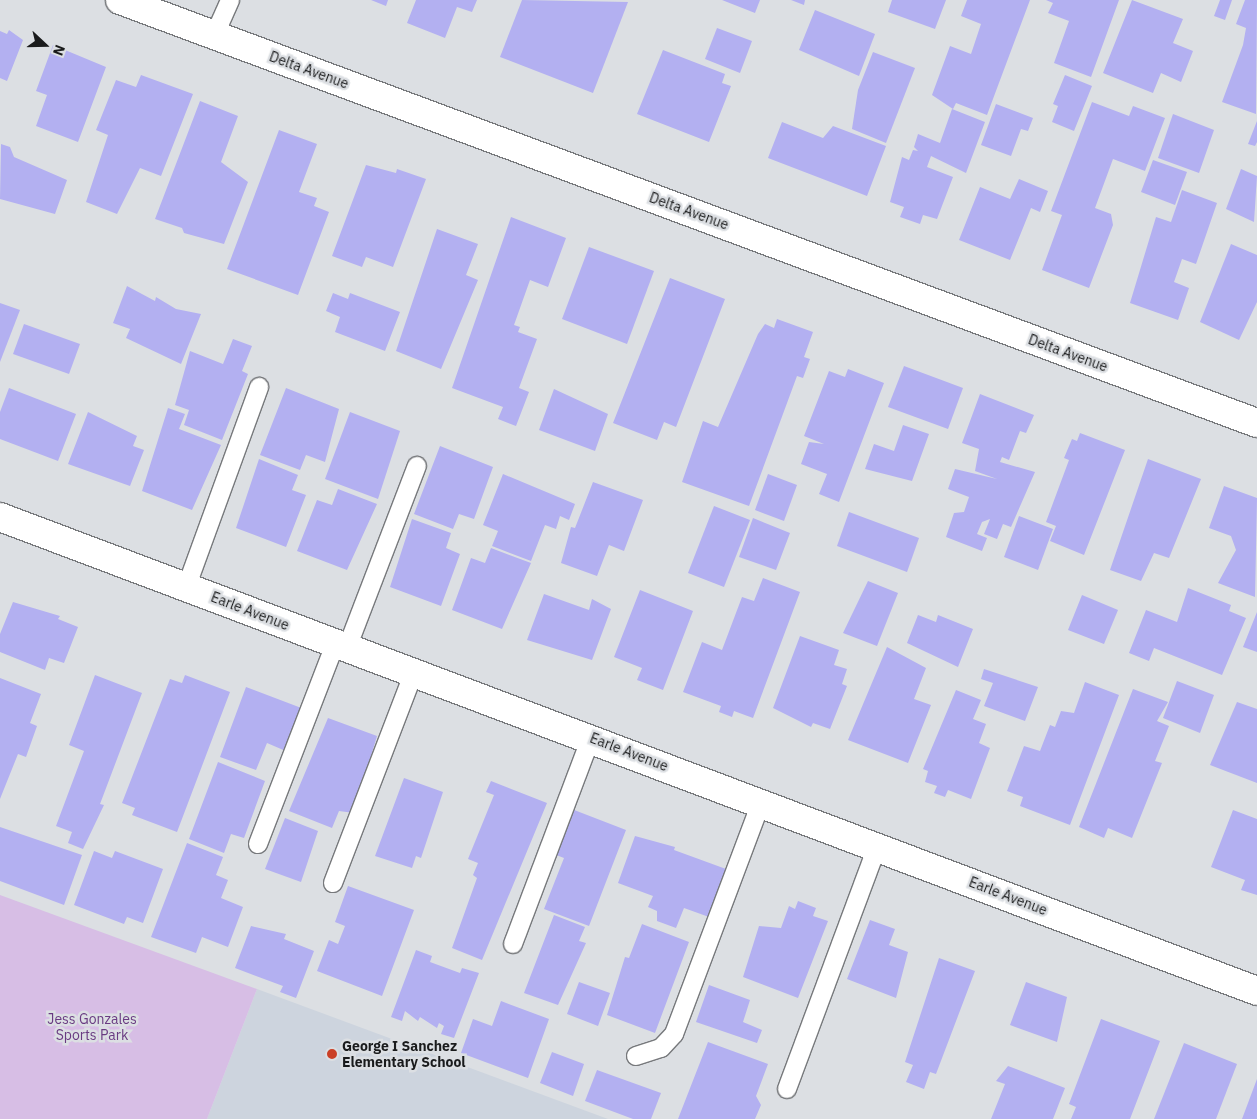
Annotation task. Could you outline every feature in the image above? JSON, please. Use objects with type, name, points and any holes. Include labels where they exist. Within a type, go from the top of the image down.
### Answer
[{"type":"street","name":"Delta Avenue","points":[[120,0],[1257,423]]},
{"type":"street","name":"Earle Avenue","points":[[0,517],[591,738],[1257,991]]},
{"type":"lane","points":[[214,34],[230,0]]},
{"type":"lane","points":[[186,588],[259,387]]},
{"type":"lane","points":[[258,844],[417,466]]},
{"type":"lane","points":[[333,883],[414,672]]},
{"type":"lane","points":[[513,944],[591,738]]},
{"type":"lane","points":[[636,1056],[661,1048],[674,1034],[761,803]]},
{"type":"lane","points":[[787,1089],[877,847]]},
{"type":"shaded area","name":"George I Sanchez Elementary School","points":[[257,989],[608,1119],[207,1119]]},
{"type":"green space","name":"Jess Gonzales Sports Park","points":[[0,895],[257,989],[207,1119],[0,1119]]},
{"type":"building","points":[[371,0],[388,0],[386,6]]},
{"type":"building","points":[[416,0],[477,0],[472,12],[457,7],[445,38],[407,23]]},
{"type":"building","points":[[522,0],[628,2],[593,93],[500,57]]},
{"type":"building","points":[[722,0],[760,0],[755,13]]},
{"type":"building","points":[[791,0],[805,0],[804,5]]},
{"type":"building","points":[[892,0],[946,0],[935,29],[888,12]]},
{"type":"building","points":[[967,0],[1030,0],[987,115],[956,103],[953,109],[932,95],[950,46],[971,54],[981,24],[961,16]]},
{"type":"building","points":[[1046,0],[1119,0],[1091,77],[1054,63],[1069,21],[1048,13],[1053,3]]},
{"type":"building","points":[[1132,0],[1183,19],[1173,43],[1193,51],[1181,82],[1161,73],[1153,93],[1103,73]]},
{"type":"building","points":[[1220,0],[1232,0],[1225,20],[1214,16]]},
{"type":"building","points":[[1245,0],[1257,0],[1256,114],[1222,102],[1243,45],[1246,28],[1236,24]]},
{"type":"building","points":[[815,10],[875,34],[859,76],[799,50]]},
{"type":"building","points":[[717,28],[752,41],[740,73],[705,59]]},
{"type":"building","points":[[9,30],[23,40],[7,81],[0,78],[0,31],[7,34]]},
{"type":"building","points":[[53,45],[106,67],[78,142],[36,126],[47,95],[36,91]]},
{"type":"building","points":[[663,50],[725,74],[722,83],[731,86],[709,142],[637,114]]},
{"type":"building","points":[[873,52],[915,68],[886,143],[852,129],[858,90]]},
{"type":"building","points":[[141,75],[193,94],[161,176],[140,168],[117,214],[86,202],[108,135],[96,130],[116,80],[136,87]]},
{"type":"building","points":[[1065,75],[1092,86],[1074,131],[1052,122],[1058,106],[1053,104]]},
{"type":"building","points":[[200,101],[238,116],[221,162],[248,182],[224,244],[184,233],[182,228],[155,219]]},
{"type":"building","points":[[1092,102],[1129,116],[1133,106],[1165,118],[1145,171],[1113,159],[1095,208],[1111,214],[1113,225],[1089,288],[1042,270],[1062,215],[1051,211]]},
{"type":"building","points":[[996,104],[1033,118],[1028,131],[1021,129],[1011,156],[981,145]]},
{"type":"building","points":[[952,109],[985,122],[966,173],[931,156],[927,167],[953,177],[937,219],[923,215],[920,224],[900,217],[904,207],[890,202],[902,157],[909,160],[913,150],[918,151],[914,147],[918,134],[940,143]]},
{"type":"building","points":[[1173,114],[1214,130],[1199,173],[1158,158]]},
{"type":"building","points":[[1257,121],[1257,142],[1255,146],[1248,144]]},
{"type":"building","points":[[782,122],[823,138],[833,126],[886,146],[867,196],[768,158]]},
{"type":"building","points":[[279,130],[317,144],[299,192],[317,198],[314,206],[329,212],[298,295],[227,269]]},
{"type":"building","points":[[1,144],[10,147],[14,157],[67,180],[55,214],[0,199]]},
{"type":"building","points":[[1153,160],[1187,172],[1175,205],[1141,192]]},
{"type":"building","points":[[366,165],[396,173],[397,169],[426,179],[393,267],[366,257],[362,267],[332,256]]},
{"type":"building","points":[[1241,169],[1257,176],[1254,222],[1226,209]]},
{"type":"building","points":[[1019,179],[1048,191],[1040,212],[1031,208],[1010,260],[959,240],[980,187],[1010,199]]},
{"type":"building","points":[[1182,190],[1217,203],[1196,264],[1182,259],[1174,282],[1189,288],[1178,320],[1130,303],[1156,217],[1171,222]]},
{"type":"building","points":[[511,217],[566,238],[548,287],[530,280],[514,325],[520,327],[518,332],[537,339],[519,388],[529,392],[516,426],[498,419],[503,407],[452,388]]},
{"type":"building","points":[[437,229],[478,244],[466,275],[478,280],[441,369],[396,351]]},
{"type":"building","points":[[1231,244],[1257,255],[1257,302],[1239,340],[1200,322]]},
{"type":"building","points":[[589,247],[654,271],[627,344],[562,319]]},
{"type":"building","points":[[670,278],[725,299],[676,427],[664,422],[657,440],[613,423]]},
{"type":"building","points":[[127,286],[155,301],[156,297],[176,309],[201,314],[181,364],[126,338],[130,329],[113,323]]},
{"type":"building","points":[[333,293],[348,299],[350,293],[400,312],[385,351],[335,332],[340,317],[326,311]]},
{"type":"building","points":[[0,303],[20,310],[0,362]]},
{"type":"building","points":[[777,319],[813,332],[804,357],[810,359],[803,378],[797,376],[749,506],[682,482],[703,421],[718,427],[758,334],[765,324],[774,328]]},
{"type":"building","points":[[24,324],[80,344],[69,374],[13,354]]},
{"type":"building","points":[[233,339],[252,346],[242,371],[248,374],[222,440],[184,425],[189,410],[175,405],[190,351],[223,364]]},
{"type":"building","points":[[904,366],[963,388],[948,429],[888,407]]},
{"type":"building","points":[[848,369],[884,383],[839,502],[819,494],[827,474],[801,464],[809,442],[824,444],[804,436],[829,371],[845,377]]},
{"type":"building","points":[[9,388],[76,414],[58,461],[0,439],[0,412]]},
{"type":"building","points":[[286,388],[339,409],[325,462],[306,455],[300,470],[260,455]]},
{"type":"building","points":[[554,389],[608,414],[595,451],[539,430]]},
{"type":"building","points":[[980,394],[1034,415],[1026,433],[1020,431],[1009,460],[1002,457],[1000,462],[1035,472],[1011,527],[1003,524],[997,539],[984,534],[990,519],[982,522],[977,534],[987,538],[982,551],[946,537],[954,513],[964,512],[969,497],[948,489],[955,469],[997,479],[975,471],[979,449],[962,443]]},
{"type":"building","points":[[168,408],[185,414],[179,429],[221,445],[192,510],[142,491]]},
{"type":"building","points":[[88,412],[137,436],[133,446],[144,450],[130,486],[68,464]]},
{"type":"building","points":[[350,412],[400,431],[378,499],[325,479]]},
{"type":"building","points":[[903,425],[929,434],[912,481],[865,469],[874,444],[894,451]]},
{"type":"building","points":[[1080,433],[1125,450],[1084,555],[1050,541],[1056,526],[1046,522],[1069,460],[1064,458],[1072,439],[1077,441]]},
{"type":"building","points":[[440,446],[493,467],[474,519],[459,514],[453,529],[414,514]]},
{"type":"building","points":[[259,459],[298,475],[292,490],[306,495],[286,547],[236,528]]},
{"type":"building","points":[[1148,459],[1201,479],[1169,558],[1154,553],[1141,581],[1110,570]]},
{"type":"building","points":[[503,474],[575,504],[569,520],[560,516],[556,529],[545,525],[531,561],[492,546],[498,531],[483,525]]},
{"type":"building","points":[[768,474],[797,485],[784,521],[755,510]]},
{"type":"building","points":[[593,482],[643,500],[624,551],[609,545],[597,576],[561,563],[571,527],[575,528]]},
{"type":"building","points":[[1224,486],[1257,498],[1255,597],[1218,583],[1236,550],[1231,536],[1209,528]]},
{"type":"building","points":[[338,489],[377,504],[347,570],[297,551],[317,500],[332,505]]},
{"type":"building","points":[[714,506],[750,520],[724,587],[688,573]]},
{"type":"building","points":[[849,512],[919,538],[907,572],[837,546]]},
{"type":"building","points":[[1019,516],[1053,529],[1038,570],[1004,557]]},
{"type":"building","points":[[753,518],[790,533],[776,570],[739,557]]},
{"type":"building","points":[[412,519],[451,533],[446,548],[460,554],[441,606],[390,587]]},
{"type":"building","points":[[491,548],[531,563],[502,629],[452,610],[471,558],[485,563]]},
{"type":"building","points":[[763,578],[800,592],[753,718],[734,711],[732,717],[719,712],[721,706],[683,692],[702,642],[722,650],[742,597],[754,601]]},
{"type":"building","points":[[868,581],[898,593],[877,646],[843,633]]},
{"type":"building","points":[[1188,588],[1231,605],[1229,611],[1246,618],[1222,675],[1154,648],[1149,661],[1129,653],[1146,610],[1177,622]]},
{"type":"building","points":[[640,590],[693,611],[663,690],[637,680],[642,668],[614,657]]},
{"type":"building","points":[[544,594],[589,610],[592,599],[611,609],[592,660],[527,640]]},
{"type":"building","points":[[1082,595],[1118,610],[1104,644],[1068,630]]},
{"type":"building","points":[[13,602],[60,616],[58,619],[78,627],[64,663],[49,658],[45,670],[0,652],[0,634]]},
{"type":"building","points":[[1257,612],[1257,652],[1243,647]]},
{"type":"building","points":[[918,615],[936,622],[938,615],[973,629],[958,667],[907,643]]},
{"type":"building","points":[[800,636],[839,650],[834,665],[847,669],[842,684],[847,686],[830,729],[813,723],[811,727],[773,708]]},
{"type":"building","points":[[887,647],[926,668],[914,699],[931,705],[908,763],[848,740]]},
{"type":"building","points":[[984,669],[1038,687],[1025,721],[984,706],[993,683],[981,679]]},
{"type":"building","points":[[95,675],[142,693],[100,804],[104,805],[83,849],[68,843],[72,832],[56,826],[84,751],[69,745]]},
{"type":"building","points":[[185,675],[230,692],[177,832],[132,815],[135,808],[122,803],[170,679],[182,683]]},
{"type":"building","points":[[0,678],[41,694],[30,723],[37,726],[26,757],[18,754],[0,799]]},
{"type":"building","points":[[1177,681],[1214,695],[1200,733],[1163,718]]},
{"type":"building","points":[[1085,682],[1119,695],[1070,825],[1020,806],[1023,797],[1007,791],[1024,746],[1040,751],[1050,725],[1055,727],[1061,711],[1074,713]]},
{"type":"building","points":[[246,687],[304,709],[288,752],[267,743],[256,770],[220,757]]},
{"type":"building","points":[[1133,689],[1168,702],[1157,721],[1169,726],[1155,761],[1162,763],[1132,838],[1108,828],[1104,838],[1079,827]]},
{"type":"building","points":[[956,690],[981,700],[973,719],[986,724],[979,743],[990,748],[971,799],[948,790],[945,797],[934,793],[937,786],[925,782],[928,771],[923,769]]},
{"type":"building","points":[[1237,702],[1257,709],[1257,783],[1210,765]]},
{"type":"building","points":[[328,718],[377,736],[354,813],[339,811],[332,828],[289,811]]},
{"type":"building","points":[[218,762],[265,781],[244,838],[231,834],[224,853],[189,839]]},
{"type":"building","points":[[404,778],[443,792],[421,858],[416,856],[412,868],[375,856]]},
{"type":"building","points":[[491,781],[547,803],[482,960],[452,948],[477,878],[473,875],[478,863],[468,859],[494,795],[486,792]]},
{"type":"building","points":[[569,808],[626,830],[589,926],[544,909],[564,858],[551,853]]},
{"type":"building","points":[[1233,810],[1257,819],[1257,895],[1241,890],[1245,880],[1211,867]]},
{"type":"building","points":[[285,818],[318,831],[301,882],[265,869]]},
{"type":"building","points":[[0,827],[82,855],[64,905],[0,881]]},
{"type":"building","points":[[635,836],[675,847],[674,850],[726,869],[709,917],[684,908],[676,928],[657,921],[657,911],[648,907],[653,896],[618,883]]},
{"type":"building","points":[[187,843],[223,857],[216,875],[228,880],[221,898],[243,907],[228,947],[202,937],[196,953],[151,937]]},
{"type":"building","points":[[94,851],[112,858],[115,851],[163,869],[143,923],[127,917],[124,924],[74,905]]},
{"type":"building","points":[[348,886],[414,910],[382,996],[317,971],[329,940],[338,944],[345,926],[335,922]]},
{"type":"building","points":[[798,901],[816,908],[813,916],[828,921],[798,998],[743,977],[759,926],[781,928],[789,906],[795,909]]},
{"type":"building","points":[[554,915],[585,927],[579,941],[586,943],[558,1005],[524,993]]},
{"type":"building","points":[[870,920],[895,929],[889,945],[908,952],[896,998],[847,979]]},
{"type":"building","points":[[642,924],[689,942],[655,1033],[607,1015],[625,957],[629,958]]},
{"type":"building","points":[[251,926],[286,934],[284,939],[314,951],[296,998],[280,992],[283,986],[235,968]]},
{"type":"building","points":[[416,950],[432,956],[430,962],[460,973],[462,968],[479,973],[454,1038],[441,1034],[444,1026],[439,1023],[437,1028],[420,1017],[418,1021],[405,1011],[402,1021],[391,1017]]},
{"type":"building","points":[[939,958],[975,971],[936,1074],[930,1072],[924,1089],[906,1082],[913,1065],[905,1062]]},
{"type":"building","points":[[579,982],[610,993],[598,1026],[567,1014]]},
{"type":"building","points":[[1026,982],[1067,997],[1057,1042],[1010,1025]]},
{"type":"building","points":[[709,985],[750,1000],[743,1022],[762,1030],[757,1043],[696,1022]]},
{"type":"building","points":[[501,1001],[549,1019],[528,1078],[461,1053],[473,1019],[492,1026]]},
{"type":"building","points":[[1101,1019],[1160,1041],[1130,1119],[1071,1119],[1076,1107],[1069,1104]]},
{"type":"building","points":[[708,1042],[768,1064],[756,1096],[761,1105],[755,1119],[678,1119]]},
{"type":"building","points":[[1184,1043],[1237,1064],[1216,1119],[1154,1119]]},
{"type":"building","points":[[552,1052],[584,1064],[573,1096],[540,1083]]},
{"type":"building","points":[[1008,1066],[1065,1088],[1053,1119],[991,1119],[1005,1084],[996,1081]]},
{"type":"building","points":[[597,1070],[661,1093],[651,1119],[633,1119],[585,1101]]},
{"type":"building","points":[[1257,1079],[1257,1119],[1242,1119]]},
{"type":"place","name":"George I Sanchez Elementary School","points":[[332,1054]]}]
